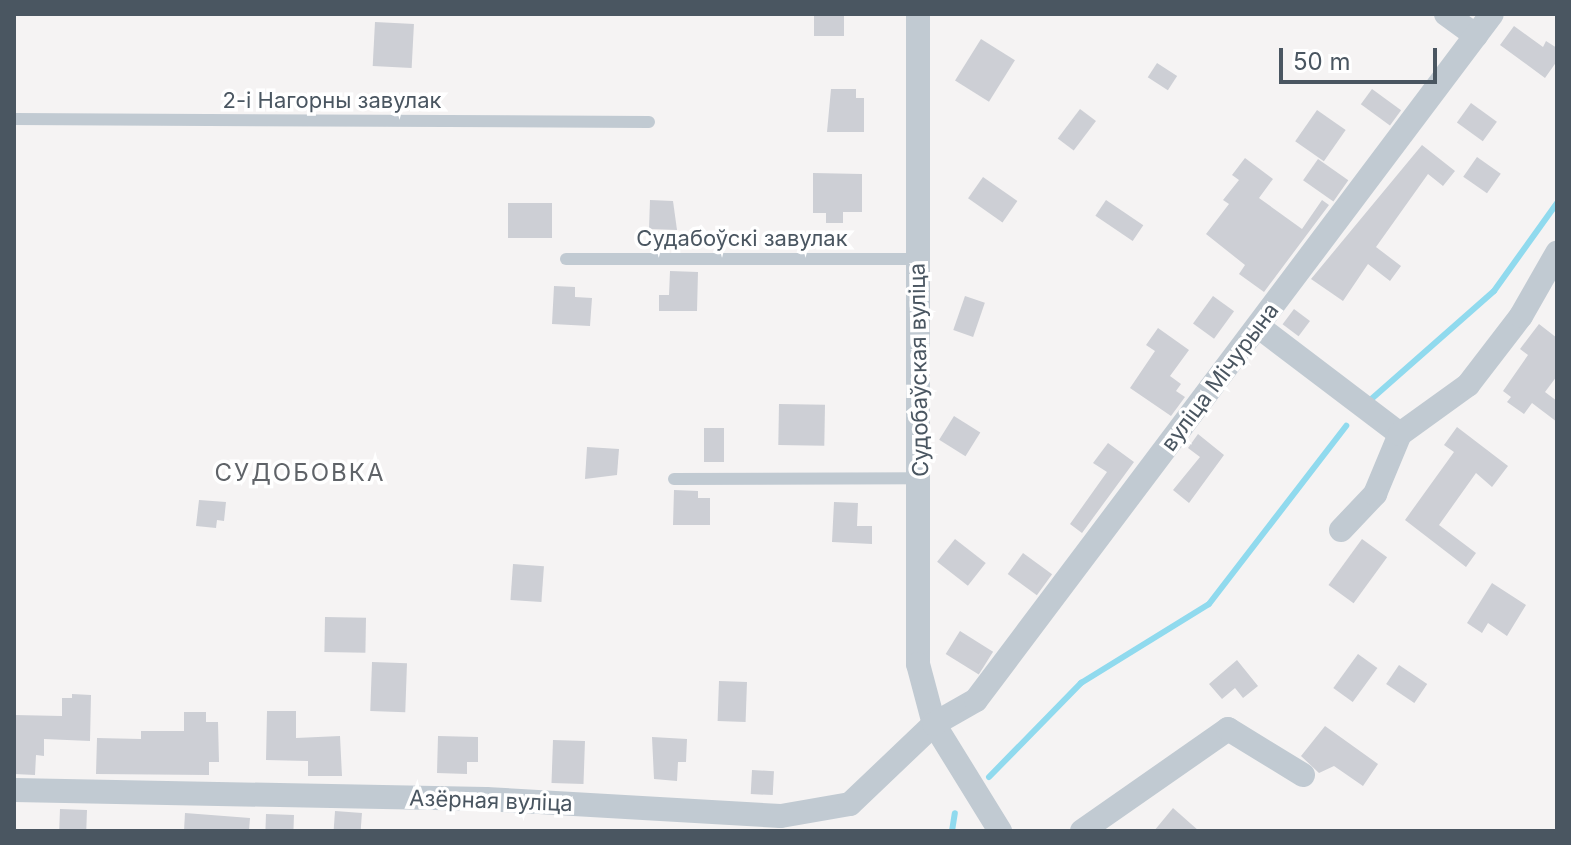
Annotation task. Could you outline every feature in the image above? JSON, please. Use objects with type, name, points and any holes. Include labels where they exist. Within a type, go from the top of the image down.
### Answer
[{"type":"street","name":"Судобаўская вуліца","points":[[918,14],[917,259],[921,478],[918,664],[934,724],[1000,831]]},
{"type":"street","points":[[1446,14],[1476,36]]},
{"type":"street","name":"вуліца Мічурына","points":[[934,724],[976,700],[1492,14]]},
{"type":"street","points":[[1341,530],[1375,494],[1400,434],[1468,385],[1521,316],[1557,253]]},
{"type":"street","points":[[1259,327],[1400,434]]},
{"type":"street","name":"Азёрная вуліца","points":[[14,790],[486,799],[781,816],[850,804],[934,724]]},
{"type":"street","points":[[1082,831],[1228,729],[1303,775]]},
{"type":"lane","name":"2-і Нагорны завулак","points":[[14,119],[649,122]]},
{"type":"lane","name":"Судабоўскі завулак","points":[[566,259],[917,259]]},
{"type":"lane","points":[[674,479],[921,478]]},
{"type":"building","points":[[814,14],[844,14],[844,36],[814,36]]},
{"type":"building","points":[[375,22],[414,24],[412,68],[373,66]]},
{"type":"building","points":[[1514,26],[1543,47],[1546,41],[1557,48],[1557,61],[1545,78],[1500,45]]},
{"type":"building","points":[[981,39],[1015,60],[989,102],[955,81]]},
{"type":"building","points":[[1157,63],[1177,76],[1168,90],[1148,77]]},
{"type":"building","points":[[831,89],[856,89],[856,98],[864,98],[864,132],[827,132]]},
{"type":"building","points":[[1372,89],[1401,110],[1390,126],[1361,104]]},
{"type":"building","points":[[1471,103],[1497,122],[1483,141],[1457,122]]},
{"type":"building","points":[[1080,109],[1096,121],[1074,151],[1058,139]]},
{"type":"building","points":[[1317,110],[1346,130],[1324,161],[1295,141]]},
{"type":"building","points":[[1422,145],[1455,171],[1443,186],[1428,174],[1376,247],[1401,266],[1390,281],[1368,264],[1343,301],[1311,279]]},
{"type":"building","points":[[1477,157],[1501,174],[1487,193],[1463,177]]},
{"type":"building","points":[[1245,158],[1273,179],[1259,198],[1302,229],[1322,200],[1329,205],[1264,292],[1239,274],[1245,265],[1206,234],[1229,204],[1223,200],[1239,180],[1232,175]]},
{"type":"building","points":[[1318,159],[1348,180],[1333,202],[1303,180]]},
{"type":"building","points":[[813,173],[862,174],[862,212],[843,212],[843,223],[826,223],[826,213],[813,213]]},
{"type":"building","points":[[983,177],[1017,201],[1002,222],[968,198]]},
{"type":"building","points":[[650,200],[673,201],[677,230],[649,229]]},
{"type":"building","points":[[1106,200],[1143,225],[1133,241],[1095,216]]},
{"type":"building","points":[[508,203],[552,203],[552,238],[508,238]]},
{"type":"building","points":[[670,271],[698,272],[697,311],[659,311],[659,295],[669,295]]},
{"type":"building","points":[[554,286],[575,287],[575,297],[592,298],[590,326],[552,324]]},
{"type":"building","points":[[965,296],[985,303],[973,337],[953,330]]},
{"type":"building","points":[[1213,296],[1234,311],[1214,339],[1193,324]]},
{"type":"building","points":[[1294,309],[1310,321],[1299,336],[1283,324]]},
{"type":"building","points":[[1539,324],[1557,338],[1557,376],[1545,392],[1557,401],[1557,422],[1532,403],[1524,414],[1507,402],[1511,397],[1503,391],[1528,355],[1520,349]]},
{"type":"building","points":[[1158,328],[1189,350],[1170,376],[1181,384],[1176,391],[1185,397],[1171,416],[1130,388],[1155,351],[1146,345]]},
{"type":"building","points":[[779,404],[825,405],[824,446],[778,445]]},
{"type":"building","points":[[954,416],[980,432],[965,456],[939,440]]},
{"type":"building","points":[[1457,427],[1508,466],[1492,487],[1476,473],[1439,525],[1476,553],[1466,567],[1405,520],[1454,452],[1444,445]]},
{"type":"building","points":[[704,428],[724,428],[724,462],[704,462]]},
{"type":"building","points":[[1198,434],[1224,455],[1189,503],[1173,490],[1200,457],[1188,448]]},
{"type":"building","points":[[1108,443],[1134,462],[1082,533],[1070,524],[1107,472],[1093,463]]},
{"type":"building","points":[[587,447],[619,449],[617,475],[585,479]]},
{"type":"building","points":[[674,490],[698,491],[698,498],[710,498],[710,525],[673,525]]},
{"type":"building","points":[[199,500],[226,502],[224,521],[217,520],[216,528],[196,526]]},
{"type":"building","points":[[834,502],[858,503],[857,526],[872,526],[872,544],[832,542]]},
{"type":"building","points":[[955,539],[986,563],[968,586],[937,562]]},
{"type":"building","points":[[1362,539],[1387,557],[1354,603],[1328,585]]},
{"type":"building","points":[[1023,553],[1052,574],[1037,595],[1008,574]]},
{"type":"building","points":[[513,564],[544,566],[541,602],[510,600]]},
{"type":"building","points":[[1492,583],[1526,605],[1507,636],[1488,623],[1482,633],[1467,623]]},
{"type":"building","points":[[325,617],[366,618],[365,653],[324,652]]},
{"type":"building","points":[[960,631],[993,652],[979,675],[946,654]]},
{"type":"building","points":[[1358,654],[1377,668],[1353,702],[1333,688]]},
{"type":"building","points":[[1237,660],[1258,686],[1243,698],[1235,688],[1222,699],[1209,684]]},
{"type":"building","points":[[372,662],[407,663],[405,712],[370,711]]},
{"type":"building","points":[[1399,665],[1427,684],[1414,703],[1386,684]]},
{"type":"building","points":[[719,681],[747,682],[746,722],[718,721]]},
{"type":"building","points":[[72,694],[91,695],[90,741],[44,739],[44,756],[36,755],[35,775],[14,774],[14,715],[62,716],[62,698],[72,698]]},
{"type":"building","points":[[267,711],[296,711],[296,738],[340,736],[342,776],[308,776],[308,761],[266,760]]},
{"type":"building","points":[[184,712],[206,712],[206,722],[218,722],[219,762],[209,762],[209,775],[96,774],[97,738],[141,739],[141,731],[184,731]]},
{"type":"building","points":[[1325,726],[1378,764],[1363,786],[1334,766],[1319,773],[1301,756]]},
{"type":"building","points":[[438,736],[478,737],[478,762],[467,762],[467,774],[437,773]]},
{"type":"building","points":[[652,737],[687,739],[686,762],[678,762],[677,781],[654,779]]},
{"type":"building","points":[[553,740],[585,741],[583,784],[551,783]]},
{"type":"building","points":[[752,770],[774,771],[773,795],[751,794]]},
{"type":"building","points":[[1173,808],[1199,831],[1154,831]]},
{"type":"building","points":[[60,809],[87,810],[86,831],[59,831]]},
{"type":"building","points":[[335,811],[362,813],[361,831],[334,831]]},
{"type":"building","points":[[185,813],[250,818],[249,831],[184,831]]},
{"type":"building","points":[[266,814],[294,815],[293,831],[265,831]]},
{"type":"waterway","points":[[1368,402],[1494,291],[1557,203]]},
{"type":"waterway","points":[[989,777],[1081,683],[1209,604],[1346,426]]},
{"type":"waterway","points":[[952,831],[955,813]]},
{"type":"district","name":"СУДОБОВКА","points":[[300,473]]}]
